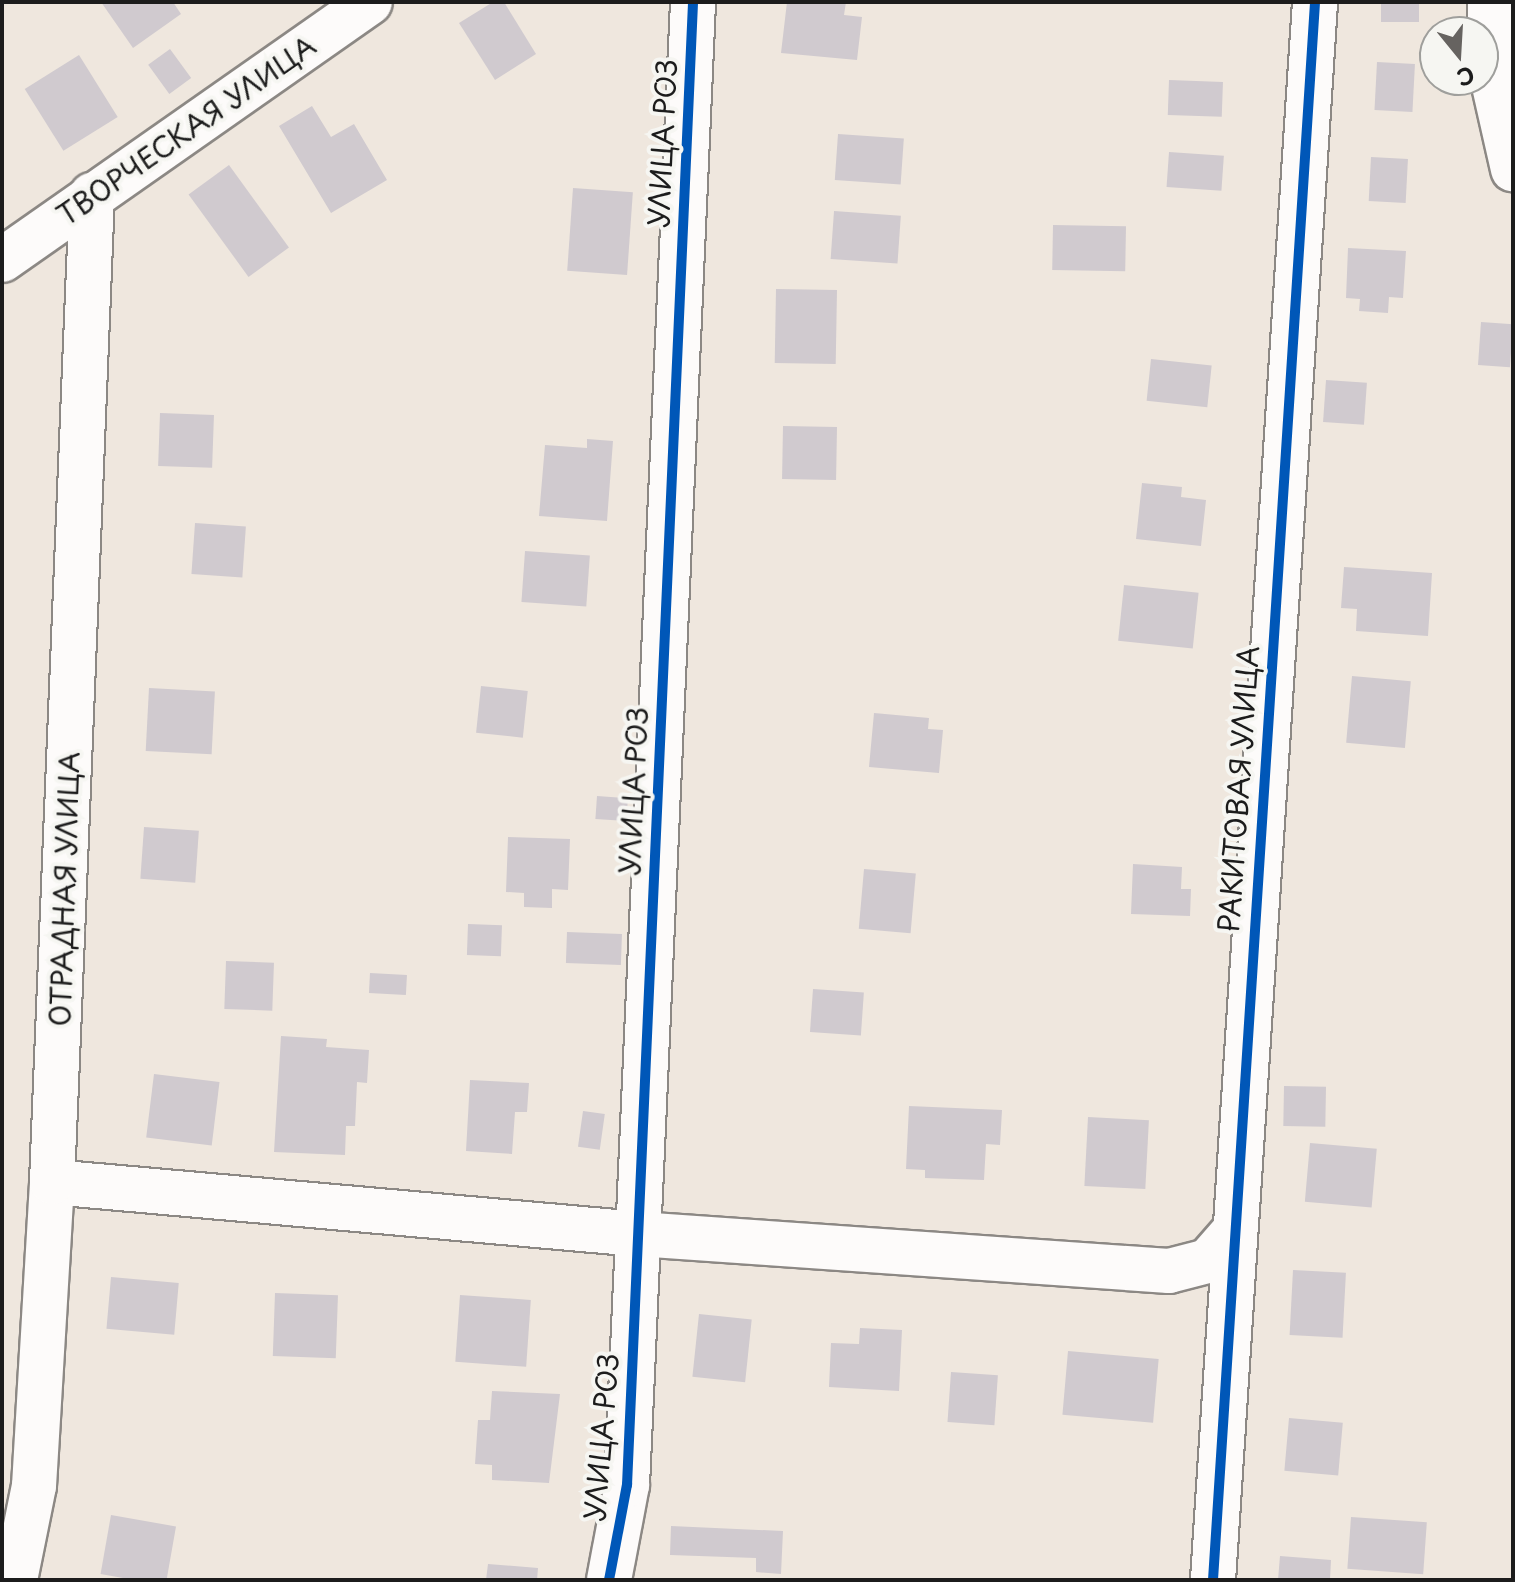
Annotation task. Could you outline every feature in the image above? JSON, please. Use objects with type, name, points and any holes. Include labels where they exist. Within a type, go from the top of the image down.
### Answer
[{"type":"street","name":"ТВОРЧЕСКАЯ УЛИЦА","points":[[2,260],[370,2]]},
{"type":"street","name":"УЛИЦА РОЗ","points":[[609,1580],[627,1485],[693,2]]},
{"type":"street","name":"РАКИТОВАЯ УЛИЦА","points":[[1213,1580],[1231,1235],[1315,2]]},
{"type":"street","points":[[1490,2],[1490,68],[1513,169]]},
{"type":"street","name":"ОТРАДНАЯ УЛИЦА","points":[[15,1580],[34,1486],[52,1182],[92,195]]},
{"type":"street","points":[[52,1182],[638,1234],[1169,1271],[1208,1261],[1231,1235]]},
{"type":"building","points":[[101,2],[173,2],[181,14],[133,48]]},
{"type":"building","points":[[493,2],[504,2],[536,54],[495,80],[459,23]]},
{"type":"building","points":[[787,2],[846,2],[844,15],[862,17],[857,60],[781,53]]},
{"type":"building","points":[[1381,2],[1419,2],[1419,22],[1381,22]]},
{"type":"building","points":[[170,49],[191,78],[169,94],[148,65]]},
{"type":"building","points":[[79,55],[118,117],[63,151],[25,89]]},
{"type":"building","points":[[1377,62],[1415,64],[1412,112],[1374,110]]},
{"type":"building","points":[[1169,80],[1223,82],[1222,117],[1168,115]]},
{"type":"building","points":[[312,106],[331,137],[354,124],[387,180],[331,213],[279,126]]},
{"type":"building","points":[[838,134],[904,139],[901,184],[835,180]]},
{"type":"building","points":[[1169,152],[1224,156],[1221,191],[1167,187]]},
{"type":"building","points":[[1371,157],[1408,159],[1406,203],[1369,201]]},
{"type":"building","points":[[229,165],[289,248],[249,277],[189,194]]},
{"type":"building","points":[[573,188],[633,192],[627,275],[567,271]]},
{"type":"building","points":[[834,211],[901,216],[897,264],[831,259]]},
{"type":"building","points":[[1053,225],[1126,226],[1125,271],[1052,270]]},
{"type":"building","points":[[1348,248],[1406,251],[1403,298],[1389,297],[1388,313],[1359,311],[1360,299],[1346,298]]},
{"type":"building","points":[[776,289],[837,290],[836,364],[775,363]]},
{"type":"building","points":[[1481,322],[1513,324],[1510,367],[1478,365]]},
{"type":"building","points":[[1151,359],[1212,365],[1207,407],[1147,401]]},
{"type":"building","points":[[1326,380],[1367,383],[1364,425],[1323,422]]},
{"type":"building","points":[[160,413],[214,415],[212,468],[158,466]]},
{"type":"building","points":[[783,426],[837,427],[836,480],[782,479]]},
{"type":"building","points":[[587,439],[613,441],[607,521],[539,516],[545,445],[587,448]]},
{"type":"building","points":[[1142,483],[1182,487],[1181,497],[1206,500],[1201,546],[1136,539]]},
{"type":"building","points":[[195,523],[246,527],[242,577],[191,574]]},
{"type":"building","points":[[525,551],[590,556],[586,606],[521,602]]},
{"type":"building","points":[[1344,567],[1432,573],[1428,636],[1356,631],[1357,609],[1341,608]]},
{"type":"building","points":[[1124,585],[1199,593],[1193,649],[1118,641]]},
{"type":"building","points":[[1352,676],[1411,681],[1405,748],[1346,743]]},
{"type":"building","points":[[481,686],[528,691],[523,738],[476,733]]},
{"type":"building","points":[[149,688],[215,691],[212,754],[146,751]]},
{"type":"building","points":[[874,713],[929,718],[928,729],[943,730],[939,773],[869,767]]},
{"type":"building","points":[[597,796],[628,798],[626,821],[595,819]]},
{"type":"building","points":[[144,827],[199,831],[195,883],[140,879]]},
{"type":"building","points":[[508,837],[570,839],[568,890],[552,889],[552,908],[524,907],[524,893],[506,892]]},
{"type":"building","points":[[1133,864],[1182,867],[1181,889],[1191,889],[1190,916],[1131,914]]},
{"type":"building","points":[[864,869],[916,874],[911,933],[859,929]]},
{"type":"building","points":[[468,924],[502,925],[501,956],[467,955]]},
{"type":"building","points":[[567,932],[622,934],[621,965],[566,963]]},
{"type":"building","points":[[226,961],[274,963],[272,1011],[224,1009]]},
{"type":"building","points":[[370,973],[407,975],[406,995],[369,993]]},
{"type":"building","points":[[813,989],[864,993],[861,1035],[810,1032]]},
{"type":"building","points":[[281,1036],[327,1039],[326,1047],[369,1050],[367,1083],[357,1082],[355,1126],[346,1126],[345,1155],[274,1152]]},
{"type":"building","points":[[154,1074],[220,1082],[212,1146],[146,1138]]},
{"type":"building","points":[[470,1080],[529,1083],[527,1112],[515,1112],[512,1154],[466,1151]]},
{"type":"building","points":[[1284,1086],[1326,1087],[1325,1127],[1283,1126]]},
{"type":"building","points":[[909,1106],[1002,1110],[1000,1145],[986,1144],[984,1180],[925,1178],[925,1170],[906,1169]]},
{"type":"building","points":[[583,1111],[605,1114],[600,1150],[578,1147]]},
{"type":"building","points":[[1088,1117],[1149,1120],[1145,1189],[1084,1186]]},
{"type":"building","points":[[1310,1143],[1377,1149],[1372,1208],[1305,1202]]},
{"type":"building","points":[[1293,1270],[1346,1273],[1343,1338],[1290,1335]]},
{"type":"building","points":[[111,1277],[179,1283],[174,1335],[106,1329]]},
{"type":"building","points":[[275,1293],[338,1295],[336,1358],[273,1356]]},
{"type":"building","points":[[460,1295],[531,1300],[526,1367],[455,1362]]},
{"type":"building","points":[[699,1314],[752,1320],[745,1382],[692,1377]]},
{"type":"building","points":[[860,1328],[902,1330],[899,1391],[829,1387],[831,1343],[859,1344]]},
{"type":"building","points":[[1068,1351],[1159,1359],[1153,1423],[1062,1415]]},
{"type":"building","points":[[951,1372],[998,1375],[994,1425],[948,1422]]},
{"type":"building","points":[[492,1391],[560,1394],[549,1483],[492,1480],[492,1465],[475,1464],[478,1420],[490,1420]]},
{"type":"building","points":[[1289,1418],[1343,1423],[1338,1476],[1284,1471]]},
{"type":"building","points":[[111,1515],[176,1526],[167,1580],[134,1580],[101,1574]]},
{"type":"building","points":[[1351,1517],[1427,1522],[1423,1574],[1347,1569]]},
{"type":"building","points":[[671,1526],[783,1531],[781,1574],[756,1572],[756,1558],[670,1555]]},
{"type":"building","points":[[1280,1556],[1331,1560],[1330,1580],[1278,1580]]},
{"type":"building","points":[[488,1564],[538,1568],[537,1580],[486,1580]]},
{"type":"cycle path","points":[[609,1580],[627,1485],[693,2]]},
{"type":"cycle path","points":[[1213,1580],[1315,2]]}]
